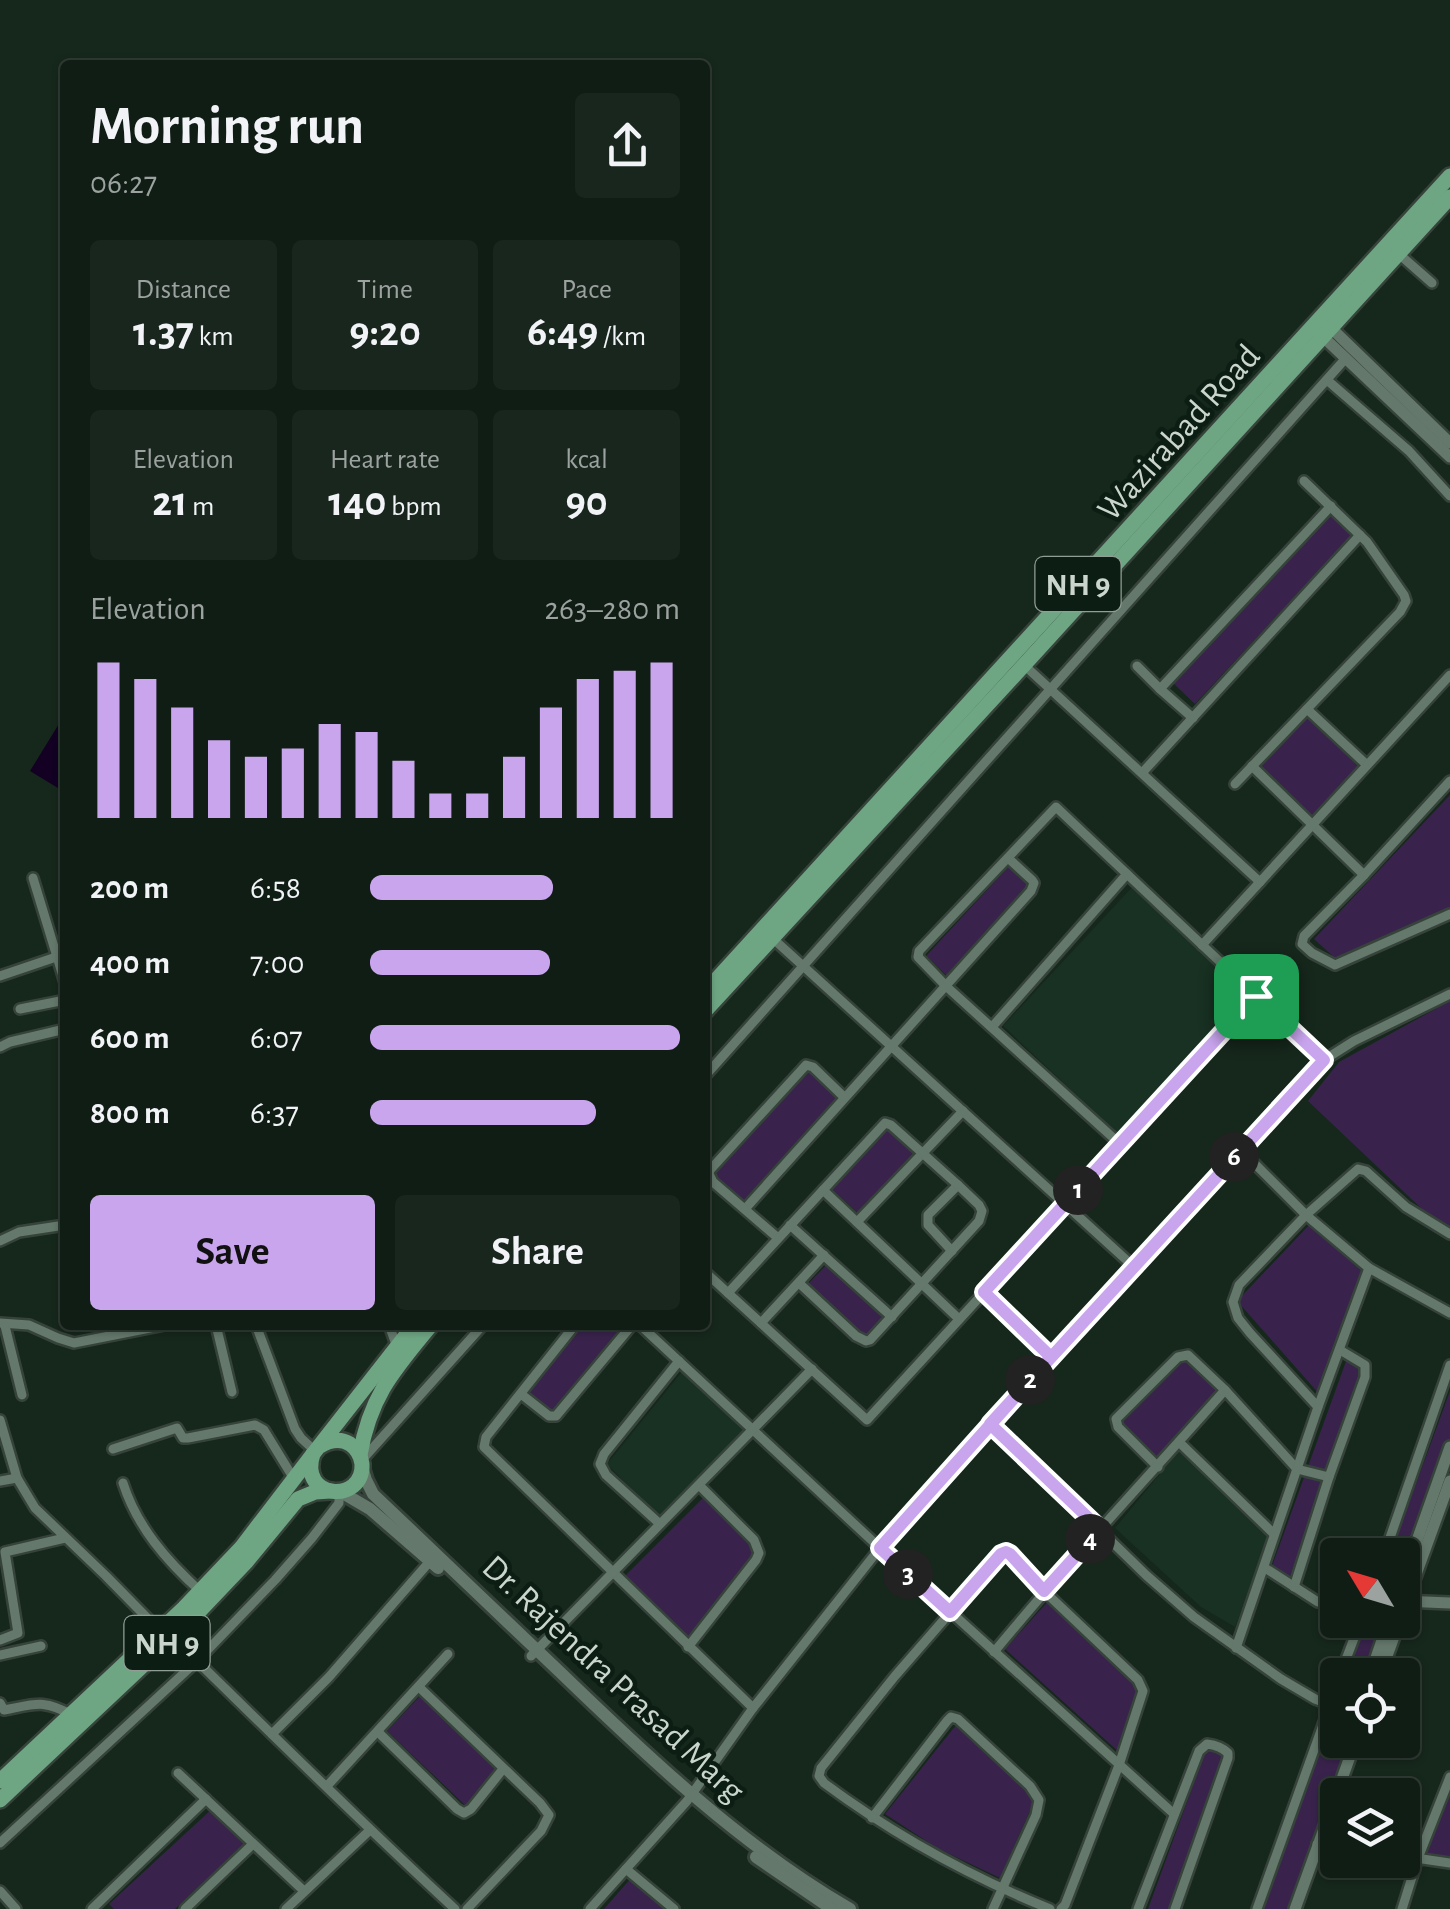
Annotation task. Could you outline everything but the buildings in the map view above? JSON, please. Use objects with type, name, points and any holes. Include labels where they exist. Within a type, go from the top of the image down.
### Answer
[{"type":"highway","name":"Wazirabad Road","points":[[710,987],[1024,665],[1322,328],[1450,176]]},
{"type":"highway","name":"Wazirabad Road","points":[[710,1005],[767,933],[1322,328],[1450,197]]},
{"type":"highway","points":[[0,1781],[77,1719],[241,1548],[410,1330]]},
{"type":"highway","points":[[361,1461],[355,1449],[334,1440],[316,1450],[310,1469],[316,1484],[336,1492],[356,1482],[361,1461],[364,1432],[375,1401],[390,1375],[427,1330]]},
{"type":"highway","name":"NH 9","points":[[0,1800],[77,1719],[189,1622],[247,1562],[298,1499],[314,1492],[336,1492]]},
{"type":"main road","name":"Dr. Rajendra Prasad Marg","points":[[361,1461],[373,1494],[534,1654]]},
{"type":"main road","name":"Dr. Rajendra Prasad Marg","points":[[336,1492],[370,1509],[622,1733],[689,1798],[832,1909]]},
{"type":"main road","name":"Dr. Rajendra Prasad Marg","points":[[818,1901],[850,1909]]},
{"type":"street","points":[[1398,254],[1432,284]]},
{"type":"street","points":[[1322,328],[1346,358],[1450,457]]},
{"type":"street","points":[[1322,328],[1450,443]]},
{"type":"street","points":[[710,1070],[1346,358]]},
{"type":"street","points":[[1327,380],[1409,451],[1450,496]]},
{"type":"street","points":[[1235,784],[1406,602],[1360,536],[1304,481]]},
{"type":"street","points":[[1160,688],[1331,506]]},
{"type":"street","points":[[1142,773],[1360,536]]},
{"type":"street","points":[[1024,665],[1260,882]]},
{"type":"street","points":[[1137,666],[1193,718]]},
{"type":"street","points":[[1202,945],[1450,675]]},
{"type":"street","points":[[1306,708],[1367,765]]},
{"type":"street","points":[[1252,766],[1364,875]]},
{"type":"street","points":[[1450,781],[1302,940],[1306,948],[1335,965],[1450,914]]},
{"type":"street","points":[[1120,1144],[919,960],[918,954],[1056,807],[1324,1060]]},
{"type":"street","points":[[745,1209],[1031,892],[1032,880],[1008,858]]},
{"type":"street","points":[[992,1027],[1127,874]]},
{"type":"street","points":[[33,878],[60,952]]},
{"type":"street","points":[[767,933],[1134,1266]]},
{"type":"street","points":[[0,976],[60,955]]},
{"type":"street","points":[[590,1909],[689,1798],[752,1708],[880,1548],[1324,1060],[1450,994]]},
{"type":"street","points":[[710,1277],[867,1420],[1256,996]]},
{"type":"street","points":[[20,1010],[60,1001]]},
{"type":"street","points":[[0,1047],[60,1030]]},
{"type":"street","points":[[710,1172],[806,1066],[844,1097]]},
{"type":"street","points":[[857,1222],[962,1111]]},
{"type":"street","points":[[728,1293],[886,1124],[979,1205],[982,1216],[873,1338],[866,1341],[856,1336],[799,1283]]},
{"type":"street","points":[[1241,1150],[1306,1215],[1369,1268],[1450,1313]]},
{"type":"street","points":[[1318,1407],[1268,1356],[1238,1318],[1233,1302],[1239,1286],[1355,1170],[1362,1169],[1406,1206],[1450,1234]]},
{"type":"street","points":[[710,1176],[778,1238]]},
{"type":"street","points":[[952,1251],[927,1220],[958,1185]]},
{"type":"street","points":[[823,1190],[959,1319]]},
{"type":"street","points":[[790,1225],[892,1317]]},
{"type":"street","points":[[0,1241],[19,1232],[60,1227]]},
{"type":"street","points":[[761,1323],[824,1255]]},
{"type":"street","points":[[1236,1648],[1369,1268]]},
{"type":"street","points":[[984,1292],[1051,1357]]},
{"type":"street","points":[[22,1395],[4,1325],[28,1324],[74,1342],[138,1330]]},
{"type":"street","points":[[217,1330],[232,1392]]},
{"type":"street","points":[[258,1330],[294,1428],[316,1450]]},
{"type":"street","points":[[391,1330],[397,1347]]},
{"type":"street","points":[[361,1461],[478,1330]]},
{"type":"street","points":[[572,1330],[486,1437],[484,1447],[752,1708]]},
{"type":"street","points":[[522,1394],[549,1416],[556,1416],[632,1330]]},
{"type":"street","points":[[642,1330],[1174,1814]]},
{"type":"street","points":[[1294,1587],[1366,1371],[1362,1362],[1340,1350]]},
{"type":"street","points":[[1158,1468],[1116,1423],[1120,1414],[1183,1355],[1192,1357],[1225,1390],[1296,1469],[1329,1478]]},
{"type":"street","points":[[660,1524],[606,1475],[600,1464],[679,1361]]},
{"type":"street","points":[[1390,1538],[1450,1365]]},
{"type":"street","points":[[534,1654],[812,1370]]},
{"type":"street","points":[[994,1652],[1225,1390]]},
{"type":"street","points":[[0,1420],[16,1478],[35,1508],[160,1632]]},
{"type":"street","points":[[990,1424],[1146,1576],[1194,1617],[1281,1679],[1320,1699]]},
{"type":"street","points":[[113,1449],[178,1428],[183,1438],[188,1438],[255,1425],[264,1430],[294,1478]]},
{"type":"street","points":[[1179,1442],[1274,1534]]},
{"type":"street","points":[[1418,1538],[1450,1447]]},
{"type":"street","points":[[0,1481],[16,1478]]},
{"type":"street","points":[[1420,1562],[1450,1481]]},
{"type":"street","points":[[123,1483],[154,1543],[200,1592]]},
{"type":"street","points":[[688,1647],[759,1553],[754,1540],[698,1485]]},
{"type":"street","points":[[0,1844],[197,1661],[276,1580],[339,1503],[336,1492]]},
{"type":"street","points":[[0,1640],[18,1633],[2,1553],[65,1538]]},
{"type":"street","points":[[1050,1909],[934,1855],[872,1818],[824,1783],[819,1772],[895,1676],[1006,1552],[1142,1684],[1142,1699],[1119,1765],[1061,1909]]},
{"type":"street","points":[[272,1734],[330,1676],[430,1560]]},
{"type":"street","points":[[1265,1568],[1318,1602]]},
{"type":"street","points":[[1420,1604],[1450,1603]]},
{"type":"street","points":[[0,1655],[41,1646]]},
{"type":"street","points":[[327,1786],[448,1654]]},
{"type":"street","points":[[197,1661],[455,1909]]},
{"type":"street","points":[[419,1687],[549,1815],[541,1831],[467,1909]]},
{"type":"street","points":[[0,1702],[4,1710],[51,1704],[77,1719]]},
{"type":"street","points":[[872,1818],[947,1721],[955,1717],[1030,1786],[1039,1800],[1036,1815],[992,1909]]},
{"type":"street","points":[[378,1732],[464,1812],[471,1810],[502,1769]]},
{"type":"street","points":[[1256,1909],[1320,1740]]},
{"type":"street","points":[[1138,1909],[1202,1746],[1207,1744],[1224,1750],[1228,1758],[1175,1909]]},
{"type":"street","points":[[1291,1909],[1342,1758]]},
{"type":"street","points":[[1291,1909],[1349,1758]]},
{"type":"street","points":[[178,1773],[304,1891]]},
{"type":"street","points":[[1420,1853],[1450,1776]]},
{"type":"street","points":[[92,1909],[105,1905],[206,1800]]},
{"type":"street","points":[[286,1909],[370,1830]]},
{"type":"street","points":[[186,1909],[253,1844]]},
{"type":"street","points":[[1420,1858],[1450,1863]]},
{"type":"street","points":[[626,1869],[674,1909]]},
{"type":"street","points":[[1402,1909],[1412,1878]]},
{"type":"street","points":[[0,1891],[16,1909]]},
{"type":"shaded area","points":[[1330,514],[1352,535],[1195,704],[1173,683]]},
{"type":"shaded area","points":[[1307,717],[1359,767],[1312,816],[1259,766]]},
{"type":"shaded area","points":[[60,722],[60,789],[30,771]]},
{"type":"shaded area","points":[[1450,795],[1450,908],[1336,959],[1314,939]]},
{"type":"shaded area","points":[[1012,863],[1033,884],[947,976],[926,956]]},
{"type":"shaded area","points":[[1134,885],[1252,994],[1121,1137],[1003,1026]]},
{"type":"shaded area","points":[[1450,1001],[1450,1226],[1423,1210],[1308,1101],[1339,1062]]},
{"type":"shaded area","points":[[810,1068],[840,1095],[743,1201],[713,1174]]},
{"type":"shaded area","points":[[890,1124],[918,1151],[859,1214],[831,1188]]},
{"type":"shaded area","points":[[1310,1224],[1363,1272],[1321,1396],[1237,1301]]},
{"type":"shaded area","points":[[829,1262],[886,1316],[865,1338],[808,1284]]},
{"type":"shaded area","points":[[578,1330],[622,1330],[552,1415],[526,1393]]},
{"type":"shaded area","points":[[1349,1353],[1368,1363],[1290,1576],[1272,1566]]},
{"type":"shaded area","points":[[1186,1355],[1218,1391],[1156,1460],[1122,1423]]},
{"type":"shaded area","points":[[685,1368],[747,1428],[660,1519],[607,1464]]},
{"type":"shaded area","points":[[1450,1391],[1450,1463],[1420,1549],[1420,1538],[1396,1538]]},
{"type":"shaded area","points":[[1184,1445],[1272,1532],[1235,1627],[1201,1607],[1115,1528]]},
{"type":"shaded area","points":[[706,1495],[760,1547],[687,1637],[624,1577]]},
{"type":"shaded area","points":[[1051,1598],[1145,1685],[1120,1753],[1005,1649]]},
{"type":"shaded area","points":[[1359,1638],[1388,1638],[1381,1658],[1352,1658]]},
{"type":"shaded area","points":[[421,1695],[499,1767],[466,1806],[387,1731]]},
{"type":"shaded area","points":[[960,1720],[1037,1795],[1000,1878],[937,1848],[885,1814]]},
{"type":"shaded area","points":[[1320,1745],[1320,1758],[1346,1758],[1339,1778],[1320,1778],[1320,1830],[1292,1909],[1260,1909]]},
{"type":"shaded area","points":[[1207,1747],[1226,1754],[1170,1909],[1148,1909]]},
{"type":"shaded area","points":[[1450,1777],[1450,1863],[1420,1858]]},
{"type":"shaded area","points":[[213,1808],[246,1842],[175,1909],[114,1909],[109,1904]]},
{"type":"shaded area","points":[[632,1877],[668,1909],[604,1909]]},
{"type":"route","points":[[1256,996],[984,1292],[1051,1357],[990,1424],[880,1548],[950,1612],[1006,1552],[1044,1591],[1100,1529],[990,1424],[1324,1060],[1256,996]]}]
